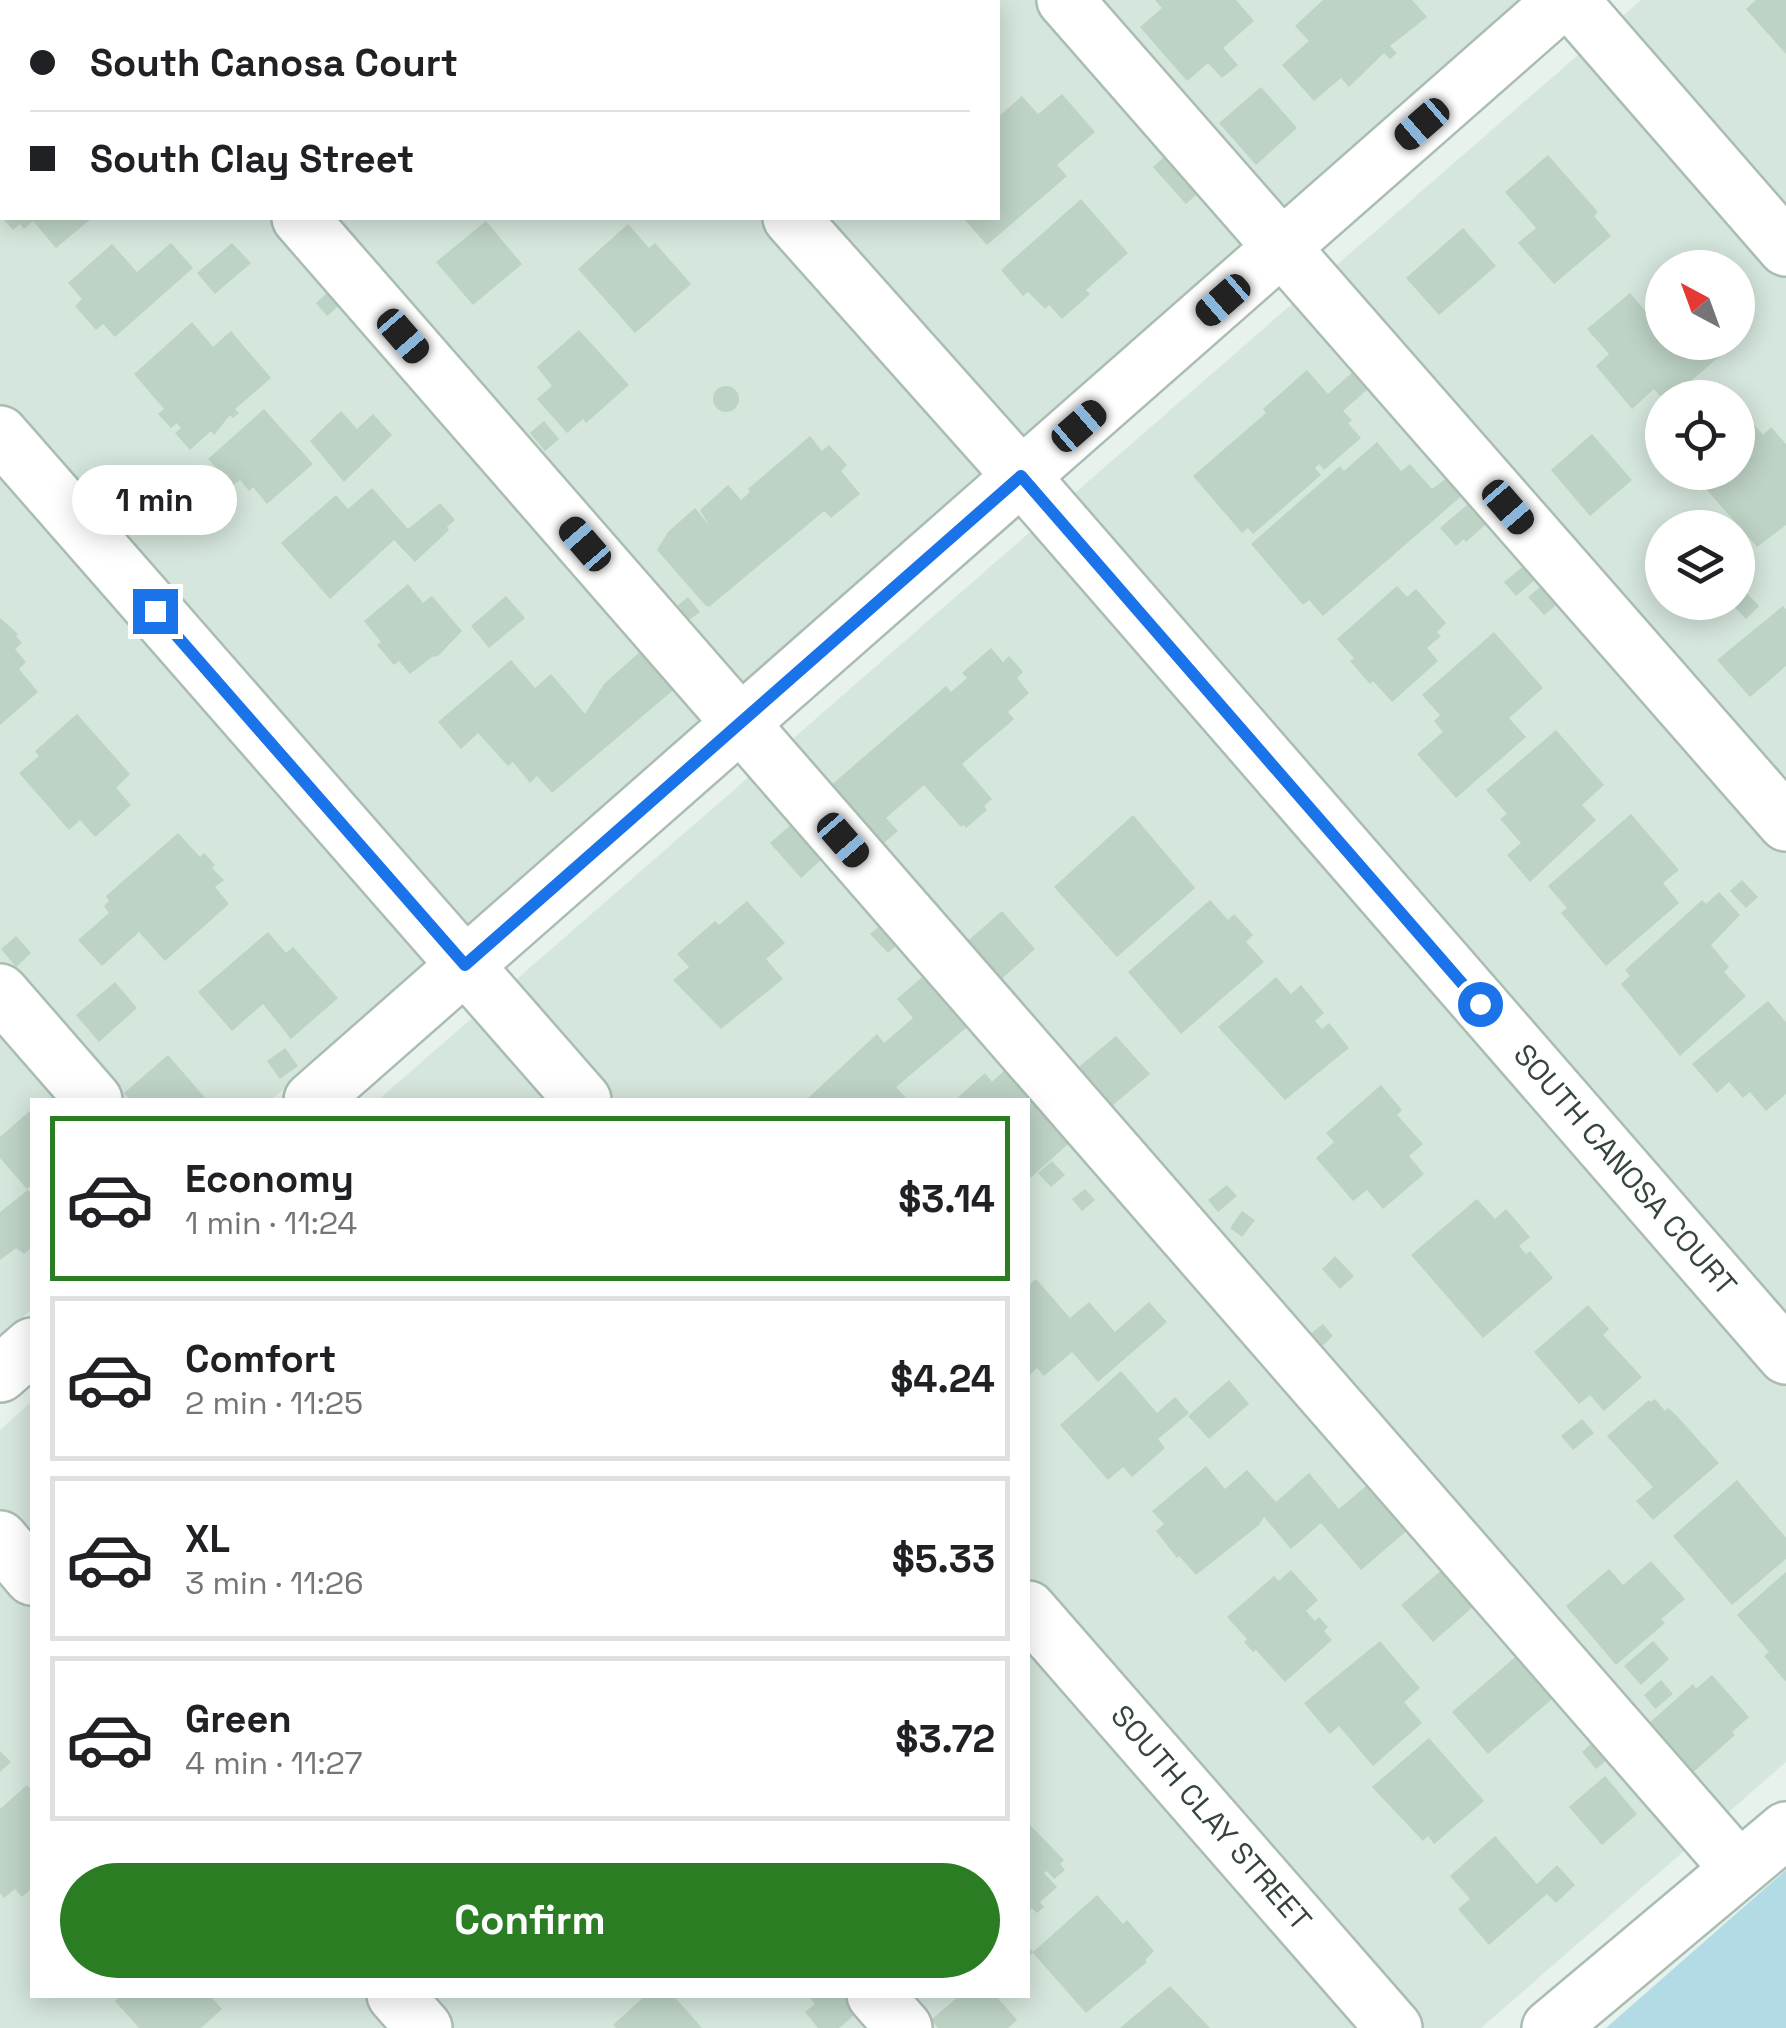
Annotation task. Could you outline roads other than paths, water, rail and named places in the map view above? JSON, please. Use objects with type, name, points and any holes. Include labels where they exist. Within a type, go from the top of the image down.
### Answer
[{"type":"street","points":[[1064,0],[1786,823]]},
{"type":"street","points":[[314,1098],[1566,0],[1786,248]]},
{"type":"street","points":[[302,220],[1739,1869]]},
{"type":"street","name":"SOUTH CANOSA COURT","points":[[793,220],[1021,476],[1786,1356]]},
{"type":"street","points":[[0,434],[581,1098]]},
{"type":"street","points":[[0,992],[92,1098]]},
{"type":"street","points":[[0,1374],[30,1348]]},
{"type":"street","points":[[0,1539],[30,1574]]},
{"type":"street","name":"SOUTH CLAY STREET","points":[[1030,1610],[1394,2028]]},
{"type":"street","points":[[1550,2028],[1786,1830]]},
{"type":"street","points":[[398,1998],[424,2028]]},
{"type":"street","points":[[878,1998],[904,2028]]}]
